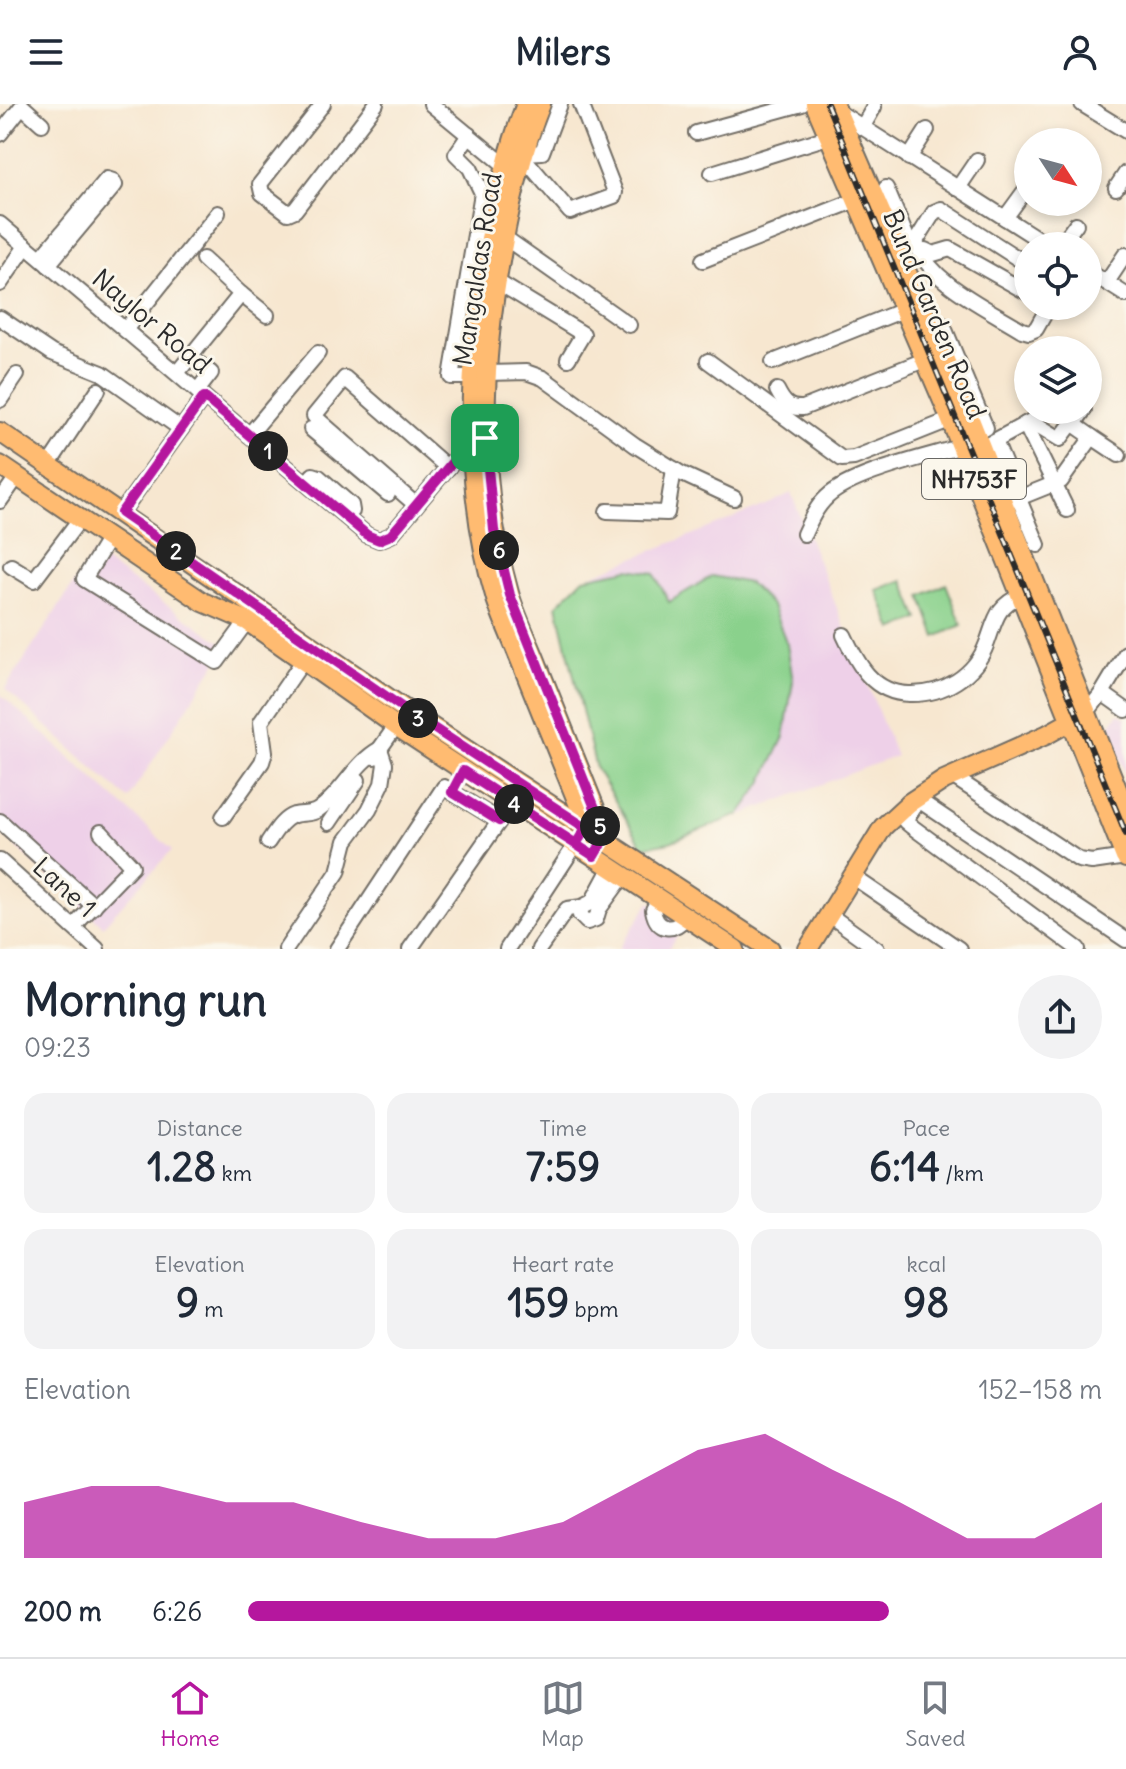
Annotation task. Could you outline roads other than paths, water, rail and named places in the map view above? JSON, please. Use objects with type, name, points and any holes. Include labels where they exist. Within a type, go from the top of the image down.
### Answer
[{"type":"highway","name":"Bund Garden Road","points":[[828,106],[831,136],[952,419],[979,445],[1010,501],[1126,857]]},
{"type":"highway","name":"Bund Garden Road","points":[[828,106],[901,246],[979,445],[1022,595],[1126,814]]},
{"type":"main road","name":"Mangaldas Road","points":[[479,375],[518,161],[516,130],[526,104]]},
{"type":"main road","name":"Mangaldas Road","points":[[541,104],[518,161],[496,204],[481,291],[478,439],[481,532],[497,599],[568,778],[581,836]]},
{"type":"main road","points":[[0,432],[121,513],[251,614],[303,661],[463,771],[512,803],[581,836],[770,949]]},
{"type":"main road","name":"Mangaldas Road","points":[[478,439],[494,530],[510,595],[597,813],[599,848]]},
{"type":"main road","points":[[0,465],[203,602],[251,614],[536,795],[581,836]]},
{"type":"main road","points":[[808,949],[883,827],[909,803],[952,776],[1046,735],[1080,716]]},
{"type":"main road","points":[[536,795],[554,792],[568,778]]},
{"type":"main road","points":[[599,848],[617,871],[735,949]]},
{"type":"street","points":[[323,104],[260,184],[262,193],[288,213],[295,210],[376,104]]},
{"type":"street","points":[[431,104],[469,135],[518,161],[570,212],[614,196],[615,192],[581,104]]},
{"type":"street","points":[[518,161],[542,152],[560,104]]},
{"type":"street","points":[[696,133],[802,104]]},
{"type":"street","points":[[1082,104],[1124,126]]},
{"type":"street","points":[[0,134],[22,106],[42,124]]},
{"type":"street","points":[[828,106],[1027,232]]},
{"type":"street","points":[[862,128],[874,107]]},
{"type":"street","points":[[909,158],[927,130]]},
{"type":"street","points":[[469,135],[456,154],[470,168],[482,193],[451,377],[526,372],[543,378],[635,445],[674,469],[734,498]]},
{"type":"street","points":[[712,173],[831,136]]},
{"type":"street","points":[[958,188],[977,160]]},
{"type":"street","points":[[1116,188],[1126,173]]},
{"type":"street","points":[[107,179],[113,181],[115,185],[45,262],[107,179]]},
{"type":"street","points":[[886,188],[901,246]]},
{"type":"street","points":[[703,260],[859,199]]},
{"type":"street","points":[[901,246],[930,203]]},
{"type":"street","points":[[1005,218],[1014,206]]},
{"type":"street","points":[[1014,256],[941,209],[937,210],[916,241],[944,281],[1022,330],[1029,332],[1036,329],[1041,320]]},
{"type":"street","points":[[125,330],[218,213]]},
{"type":"street","name":"Naylor Road","points":[[0,224],[367,535],[379,540],[391,535],[448,468],[478,439]]},
{"type":"street","points":[[1070,232],[1076,224]]},
{"type":"street","points":[[504,237],[629,325]]},
{"type":"street","points":[[982,267],[997,245]]},
{"type":"street","points":[[0,284],[26,246]]},
{"type":"street","points":[[901,246],[933,254],[950,249],[1014,285]]},
{"type":"street","points":[[1107,282],[1125,255]]},
{"type":"street","points":[[203,259],[267,315]]},
{"type":"street","points":[[1102,279],[1126,295]]},
{"type":"street","points":[[496,281],[583,334],[568,359]]},
{"type":"street","points":[[177,373],[241,294]]},
{"type":"street","points":[[773,362],[906,309]]},
{"type":"street","points":[[0,318],[52,353],[102,373],[181,429]]},
{"type":"street","points":[[930,325],[943,325],[986,428]]},
{"type":"street","points":[[249,435],[318,353]]},
{"type":"street","points":[[121,513],[181,429],[211,373],[190,357]]},
{"type":"street","points":[[777,390],[783,402],[803,408],[927,359]]},
{"type":"street","points":[[708,361],[842,459],[854,458],[952,419]]},
{"type":"street","points":[[0,400],[17,375]]},
{"type":"street","points":[[413,509],[314,416],[345,378],[448,468]]},
{"type":"street","points":[[49,464],[98,390]]},
{"type":"street","points":[[804,534],[821,502],[830,494],[866,477],[979,445],[1025,424],[1067,510]]},
{"type":"street","points":[[1036,424],[1060,439],[1071,424]]},
{"type":"street","points":[[1074,424],[1119,455]]},
{"type":"street","points":[[311,429],[413,509]]},
{"type":"street","points":[[1038,545],[1010,501],[1061,481],[1092,437]]},
{"type":"street","points":[[607,511],[667,513],[674,469]]},
{"type":"street","points":[[0,501],[17,477]]},
{"type":"street","points":[[11,566],[34,580],[80,519]]},
{"type":"street","points":[[109,538],[84,579],[217,662],[251,614]]},
{"type":"street","points":[[844,635],[855,658],[872,681],[904,694],[938,691],[968,672],[987,644],[991,624],[998,613],[1010,600],[1022,595]]},
{"type":"street","points":[[1080,716],[1102,693],[1125,656]]},
{"type":"street","points":[[223,817],[262,762],[265,752],[261,722],[303,661]]},
{"type":"street","points":[[1102,693],[1126,710]]},
{"type":"street","points":[[329,823],[396,726]]},
{"type":"street","points":[[268,842],[284,820],[293,815],[316,812],[344,786],[368,755],[380,749]]},
{"type":"street","points":[[286,949],[338,872],[346,841],[369,810],[382,784],[385,764],[380,749]]},
{"type":"street","points":[[452,792],[463,771]]},
{"type":"street","points":[[952,776],[1079,860],[1107,861],[1126,857]]},
{"type":"street","points":[[337,949],[444,787],[499,821]]},
{"type":"street","points":[[410,949],[512,803]]},
{"type":"street","points":[[1078,949],[905,821],[917,803],[923,803],[1126,940]]},
{"type":"street","points":[[0,821],[94,906]]},
{"type":"street","points":[[73,927],[132,866],[101,832]]},
{"type":"street","points":[[507,949],[581,836]]},
{"type":"street","name":"Lane 1","points":[[0,861],[97,949]]},
{"type":"street","points":[[539,949],[567,909],[582,907],[580,915],[583,919],[587,922],[596,919],[617,871]]},
{"type":"street","points":[[852,876],[959,949]]},
{"type":"street","points":[[828,914],[877,949]]},
{"type":"railway","points":[[827,104],[1126,834]]}]
